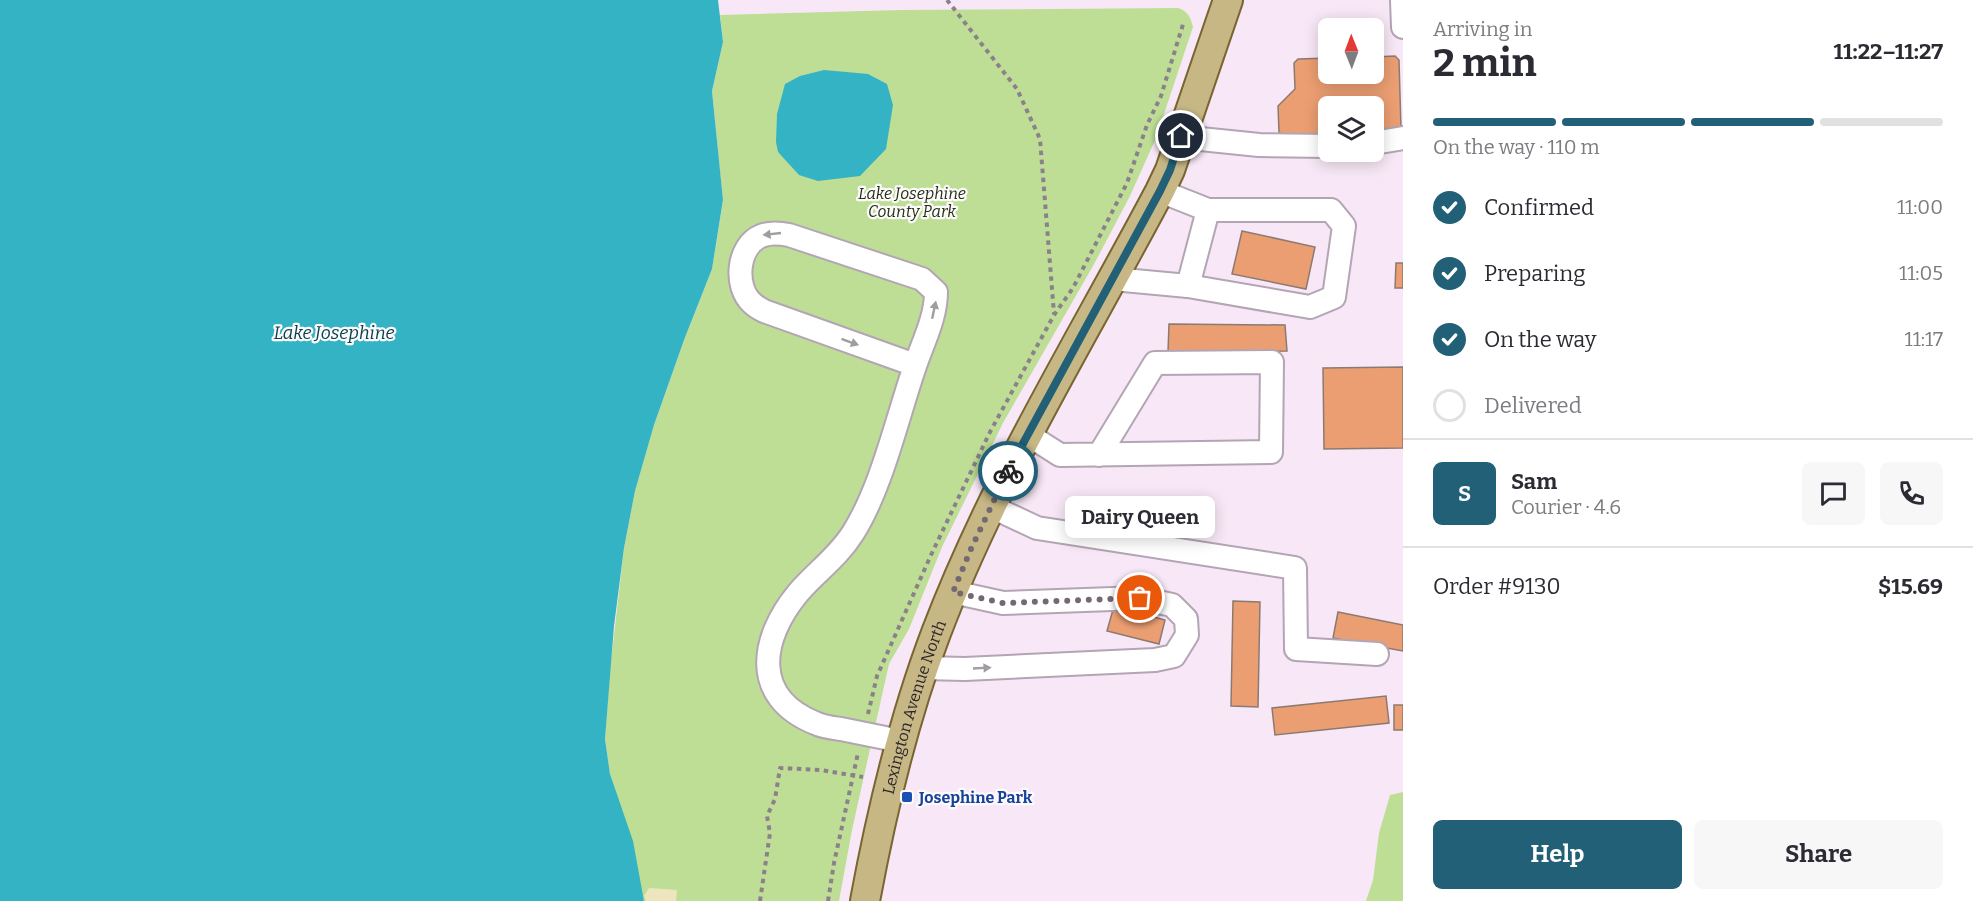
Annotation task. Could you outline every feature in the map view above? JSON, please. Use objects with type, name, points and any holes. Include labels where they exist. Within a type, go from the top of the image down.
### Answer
[{"type":"main road","name":"Lexington Avenue North","points":[[865,901],[880,822],[900,741],[923,668],[953,592],[990,506],[1027,434],[1170,170],[1228,0]]},
{"type":"lane","points":[[1402,0],[1403,27]]},
{"type":"lane","points":[[1181,136],[1259,145],[1318,146]]},
{"type":"lane","points":[[1384,142],[1403,138]]},
{"type":"lane","points":[[1113,279],[1188,286],[1310,308],[1334,297],[1344,226],[1331,210],[1208,210],[1160,191]]},
{"type":"lane","points":[[1188,286],[1208,210]]},
{"type":"lane","points":[[900,741],[816,724],[800,716],[778,697],[771,683],[767,663],[774,633],[785,611],[799,592],[840,551],[862,517],[885,459],[931,323],[936,292],[922,279],[776,232],[759,236],[748,247],[741,261],[740,274],[743,288],[751,303],[764,311],[915,365]]},
{"type":"lane","points":[[1027,434],[1060,455],[1099,455],[1271,452],[1272,362],[1155,363],[1099,455]]},
{"type":"lane","points":[[990,506],[1037,528],[1295,568],[1296,649],[1377,654]]},
{"type":"lane","points":[[923,668],[965,669],[1155,660],[1174,656],[1187,634],[1186,619],[1172,605],[1140,598],[1003,603],[953,592]]},
{"type":"path","points":[[947,0],[1017,89],[1040,139],[1054,315]]},
{"type":"path","points":[[760,901],[770,833],[767,816],[776,800],[780,768],[821,770],[863,777]]},
{"type":"green space","name":"Lake Josephine County Park","points":[[1178,8],[1188,15],[1193,27],[1156,138],[1130,196],[1093,266],[1003,423],[942,547],[909,629],[889,664],[852,830],[839,901],[644,901],[610,774],[605,739],[610,670],[624,548],[635,491],[654,425],[712,269],[723,201],[712,91],[723,42],[720,15],[900,10]]},
{"type":"green space","points":[[1403,792],[1403,901],[1366,901],[1373,880],[1379,833],[1390,795]]},
{"type":"sand","points":[[649,888],[677,890],[676,901],[646,901],[644,896]]},
{"type":"water","name":"Lake Josephine","points":[[0,0],[718,0],[723,42],[712,91],[723,200],[712,269],[654,425],[635,491],[624,548],[614,626],[605,739],[610,774],[633,841],[644,901],[0,901]]},
{"type":"water","points":[[824,70],[868,74],[887,84],[893,105],[886,149],[860,176],[818,181],[799,175],[778,152],[777,114],[785,84],[800,76]]},
{"type":"building","points":[[1395,56],[1399,60],[1401,129],[1384,132],[1384,96],[1318,96],[1318,135],[1284,136],[1279,132],[1278,106],[1295,89],[1294,63],[1298,59],[1318,58],[1318,84],[1384,84],[1384,57]]},
{"type":"building","points":[[1242,231],[1315,247],[1306,289],[1232,274]]},
{"type":"building","points":[[1396,263],[1403,263],[1403,288],[1395,288]]},
{"type":"building","points":[[1169,324],[1285,325],[1287,351],[1168,352]]},
{"type":"building","points":[[1403,367],[1403,448],[1324,449],[1323,368]]},
{"type":"building","points":[[1233,601],[1260,602],[1258,707],[1231,706]]},
{"type":"building","points":[[1114,606],[1165,620],[1159,644],[1107,631]]},
{"type":"building","points":[[1338,612],[1403,625],[1403,651],[1333,638]]},
{"type":"building","points":[[1386,696],[1389,723],[1275,735],[1272,708]]},
{"type":"building","points":[[1394,705],[1403,705],[1403,730],[1394,730]]},
{"type":"way so far","points":[[1008,471],[990,506],[953,592],[1003,603],[1140,598]]},
{"type":"place","name":"Dairy Queen","points":[[1140,598]]},
{"type":"place","name":"Josephine Park","points":[[907,797]]},
{"type":"route","points":[[1008,471],[1160,191],[1170,170],[1181,136]]}]
